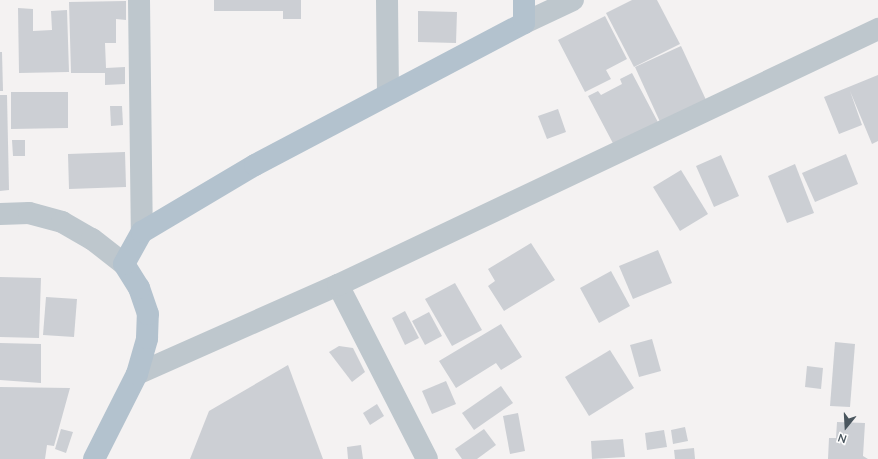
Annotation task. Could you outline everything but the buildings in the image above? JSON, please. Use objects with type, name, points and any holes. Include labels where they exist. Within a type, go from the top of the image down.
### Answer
[{"type":"main road","points":[[94,459],[137,374],[147,338],[148,314],[139,288],[124,264],[142,232],[256,165],[388,93],[524,23],[524,0]]},
{"type":"street","points":[[139,0],[142,232]]},
{"type":"street","points":[[387,0],[388,93]]},
{"type":"street","points":[[524,23],[573,0]]},
{"type":"street","points":[[137,374],[338,285],[878,29]]},
{"type":"street","points":[[0,214],[29,213],[62,222],[92,239],[124,264]]},
{"type":"street","points":[[338,285],[427,459]]}]
